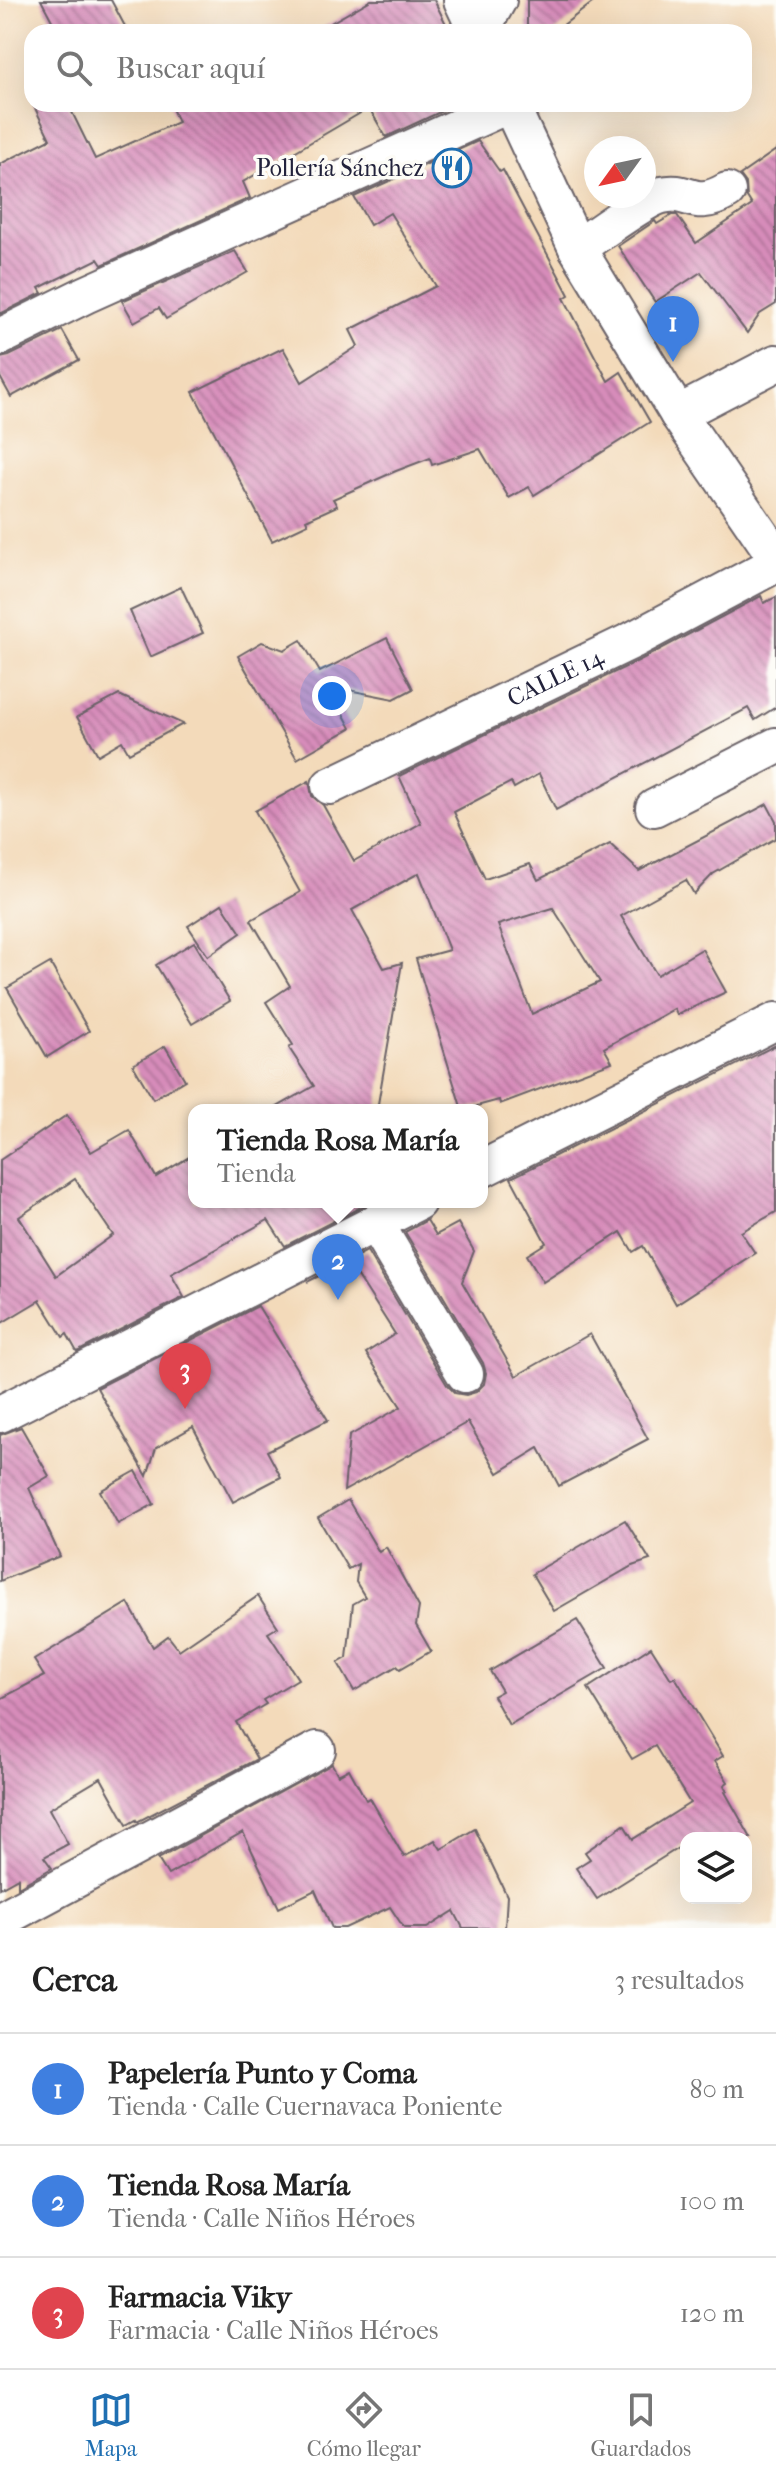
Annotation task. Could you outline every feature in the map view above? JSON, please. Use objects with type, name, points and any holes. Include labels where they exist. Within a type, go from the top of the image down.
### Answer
[{"type":"street","points":[[462,0],[474,24]]},
{"type":"street","points":[[483,24],[498,0]]},
{"type":"street","points":[[0,337],[85,295],[492,112]]},
{"type":"street","points":[[514,112],[577,248],[678,414],[776,557]]},
{"type":"street","points":[[577,248],[660,195],[679,194],[697,201],[712,200],[727,191]]},
{"type":"street","points":[[678,414],[776,363]]},
{"type":"street","name":"CALLE 14","points":[[330,786],[633,640],[776,564]]},
{"type":"street","points":[[654,808],[776,746]]},
{"type":"street","points":[[488,1166],[776,1021]]},
{"type":"street","points":[[0,1414],[405,1208]]},
{"type":"street","points":[[375,1223],[465,1374]]},
{"type":"street","points":[[0,1920],[317,1750]]},
{"type":"building","points":[[41,0],[111,0],[124,24],[54,24]]},
{"type":"building","points":[[371,0],[434,0],[446,24],[329,24]]},
{"type":"building","points":[[527,0],[596,0],[564,24],[527,24]]},
{"type":"building","points":[[37,112],[72,112],[95,159],[178,122],[174,112],[362,112],[243,182],[250,198],[102,265],[98,259],[39,288],[42,293],[0,314],[0,164],[50,139]]},
{"type":"building","points":[[371,112],[440,112],[386,137]]},
{"type":"building","points":[[478,141],[500,172],[503,170],[569,295],[564,298],[608,381],[621,372],[650,422],[534,495],[529,487],[509,498],[480,449],[432,465],[430,458],[396,471],[333,499],[337,506],[272,541],[193,392],[283,348],[302,382],[358,346],[350,330],[436,286],[390,213],[370,225],[354,197]]},
{"type":"building","points":[[776,150],[776,304],[760,314],[747,333],[701,272],[655,302],[618,246],[655,221],[657,224],[672,215],[677,215],[696,243],[752,205],[747,197],[746,183],[740,175]]},
{"type":"building","points":[[235,251],[248,272],[166,319],[159,308],[134,322],[122,301]]},
{"type":"building","points":[[62,330],[79,360],[11,397],[0,377],[0,358]]},
{"type":"building","points":[[181,587],[203,633],[150,657],[130,611]]},
{"type":"building","points":[[761,596],[764,603],[776,597],[776,707],[755,720],[748,708],[556,810],[539,774],[514,788],[511,782],[454,812],[485,879],[530,864],[538,880],[610,844],[639,871],[767,804],[776,821],[776,838],[713,874],[694,894],[686,880],[621,916],[657,975],[702,949],[726,992],[677,1015],[674,1009],[604,1048],[612,1062],[500,1104],[499,1100],[484,1104],[460,1104],[416,959],[449,950],[419,873],[352,910],[384,968],[402,963],[378,1104],[282,1104],[314,1086],[289,1048],[293,1045],[266,1002],[290,986],[251,920],[300,892],[255,811],[309,781],[312,796],[323,805],[354,861],[421,823],[399,776],[642,659]],"holes":[[[553,908],[600,982],[532,1014],[498,925]]]},
{"type":"building","points":[[387,638],[413,689],[394,699],[328,686],[351,728],[297,759],[238,656],[262,642],[284,650],[301,640],[320,672]]},
{"type":"building","points":[[119,695],[183,724],[129,753],[122,741],[98,755],[77,717]]},
{"type":"building","points":[[222,904],[241,933],[208,956],[188,926]]},
{"type":"building","points":[[194,942],[230,1001],[192,1024],[156,965]]},
{"type":"building","points":[[50,963],[89,1031],[47,1057],[7,988]]},
{"type":"building","points":[[776,1045],[776,1212],[741,1232],[755,1253],[676,1304],[643,1246],[633,1252],[621,1232],[543,1282],[527,1255],[546,1243],[511,1178]]},
{"type":"building","points":[[165,1046],[185,1080],[153,1099],[133,1065]]},
{"type":"building","points":[[67,1115],[91,1152],[129,1130],[156,1177],[188,1158],[188,1208],[359,1208],[285,1246],[268,1220],[171,1274],[184,1297],[77,1352],[67,1334],[63,1337],[40,1300],[0,1324],[0,1160]],"holes":[[[75,1179],[113,1235],[56,1276],[19,1217]]]},
{"type":"building","points":[[427,1220],[436,1235],[458,1223],[474,1251],[462,1282],[516,1376],[590,1334],[648,1439],[559,1486],[539,1448],[498,1473],[468,1422],[344,1491],[349,1436],[401,1407],[366,1353],[395,1334],[349,1262],[334,1274],[329,1271],[307,1282],[367,1251],[447,1385],[455,1393],[466,1395],[476,1392],[484,1384],[486,1373],[483,1363],[405,1232]]},
{"type":"building","points":[[258,1306],[328,1420],[267,1451],[281,1477],[233,1502],[193,1427],[156,1448],[147,1476],[97,1388]]},
{"type":"building","points":[[21,1427],[49,1476],[29,1488],[60,1556],[0,1581],[0,1435]]},
{"type":"building","points":[[136,1471],[154,1504],[118,1524],[100,1491]]},
{"type":"building","points":[[348,1500],[379,1552],[386,1547],[419,1607],[416,1625],[431,1651],[354,1691],[338,1663],[347,1658],[353,1604],[365,1597],[356,1582],[358,1564],[348,1569],[318,1518]]},
{"type":"building","points":[[625,1520],[650,1560],[632,1566],[554,1611],[532,1574]]},
{"type":"building","points":[[258,1596],[278,1627],[268,1633],[298,1679],[263,1700],[266,1704],[236,1722],[257,1759],[127,1825],[101,1778],[49,1809],[68,1844],[44,1857],[52,1868],[18,1887],[18,1878],[0,1888],[0,1699],[44,1676],[34,1660],[128,1603],[153,1647],[168,1636],[179,1650]]},
{"type":"building","points":[[577,1620],[607,1668],[509,1725],[493,1696],[502,1691],[490,1671]]},
{"type":"building","points":[[651,1647],[671,1679],[675,1677],[723,1756],[715,1761],[728,1782],[724,1785],[725,1792],[748,1832],[680,1832],[680,1847],[597,1899],[576,1868],[590,1859],[585,1852],[624,1825],[633,1839],[690,1803],[655,1746],[632,1759],[588,1688]]},
{"type":"building","points":[[332,1764],[338,1775],[349,1769],[366,1800],[370,1798],[404,1857],[435,1840],[441,1849],[475,1829],[507,1896],[505,1928],[463,1928],[454,1911],[427,1928],[404,1928],[390,1907],[345,1928],[332,1928],[315,1890],[279,1908],[243,1832],[168,1875],[158,1859]]},
{"type":"place","name":"Pollería Sánchez","points":[[452,168]]},
{"type":"place","name":"Papelería Punto y Coma","points":[[673,362]]},
{"type":"place","name":"Tienda Rosa María","points":[[338,1300]]},
{"type":"place","name":"Farmacia Viky","points":[[185,1409]]}]
